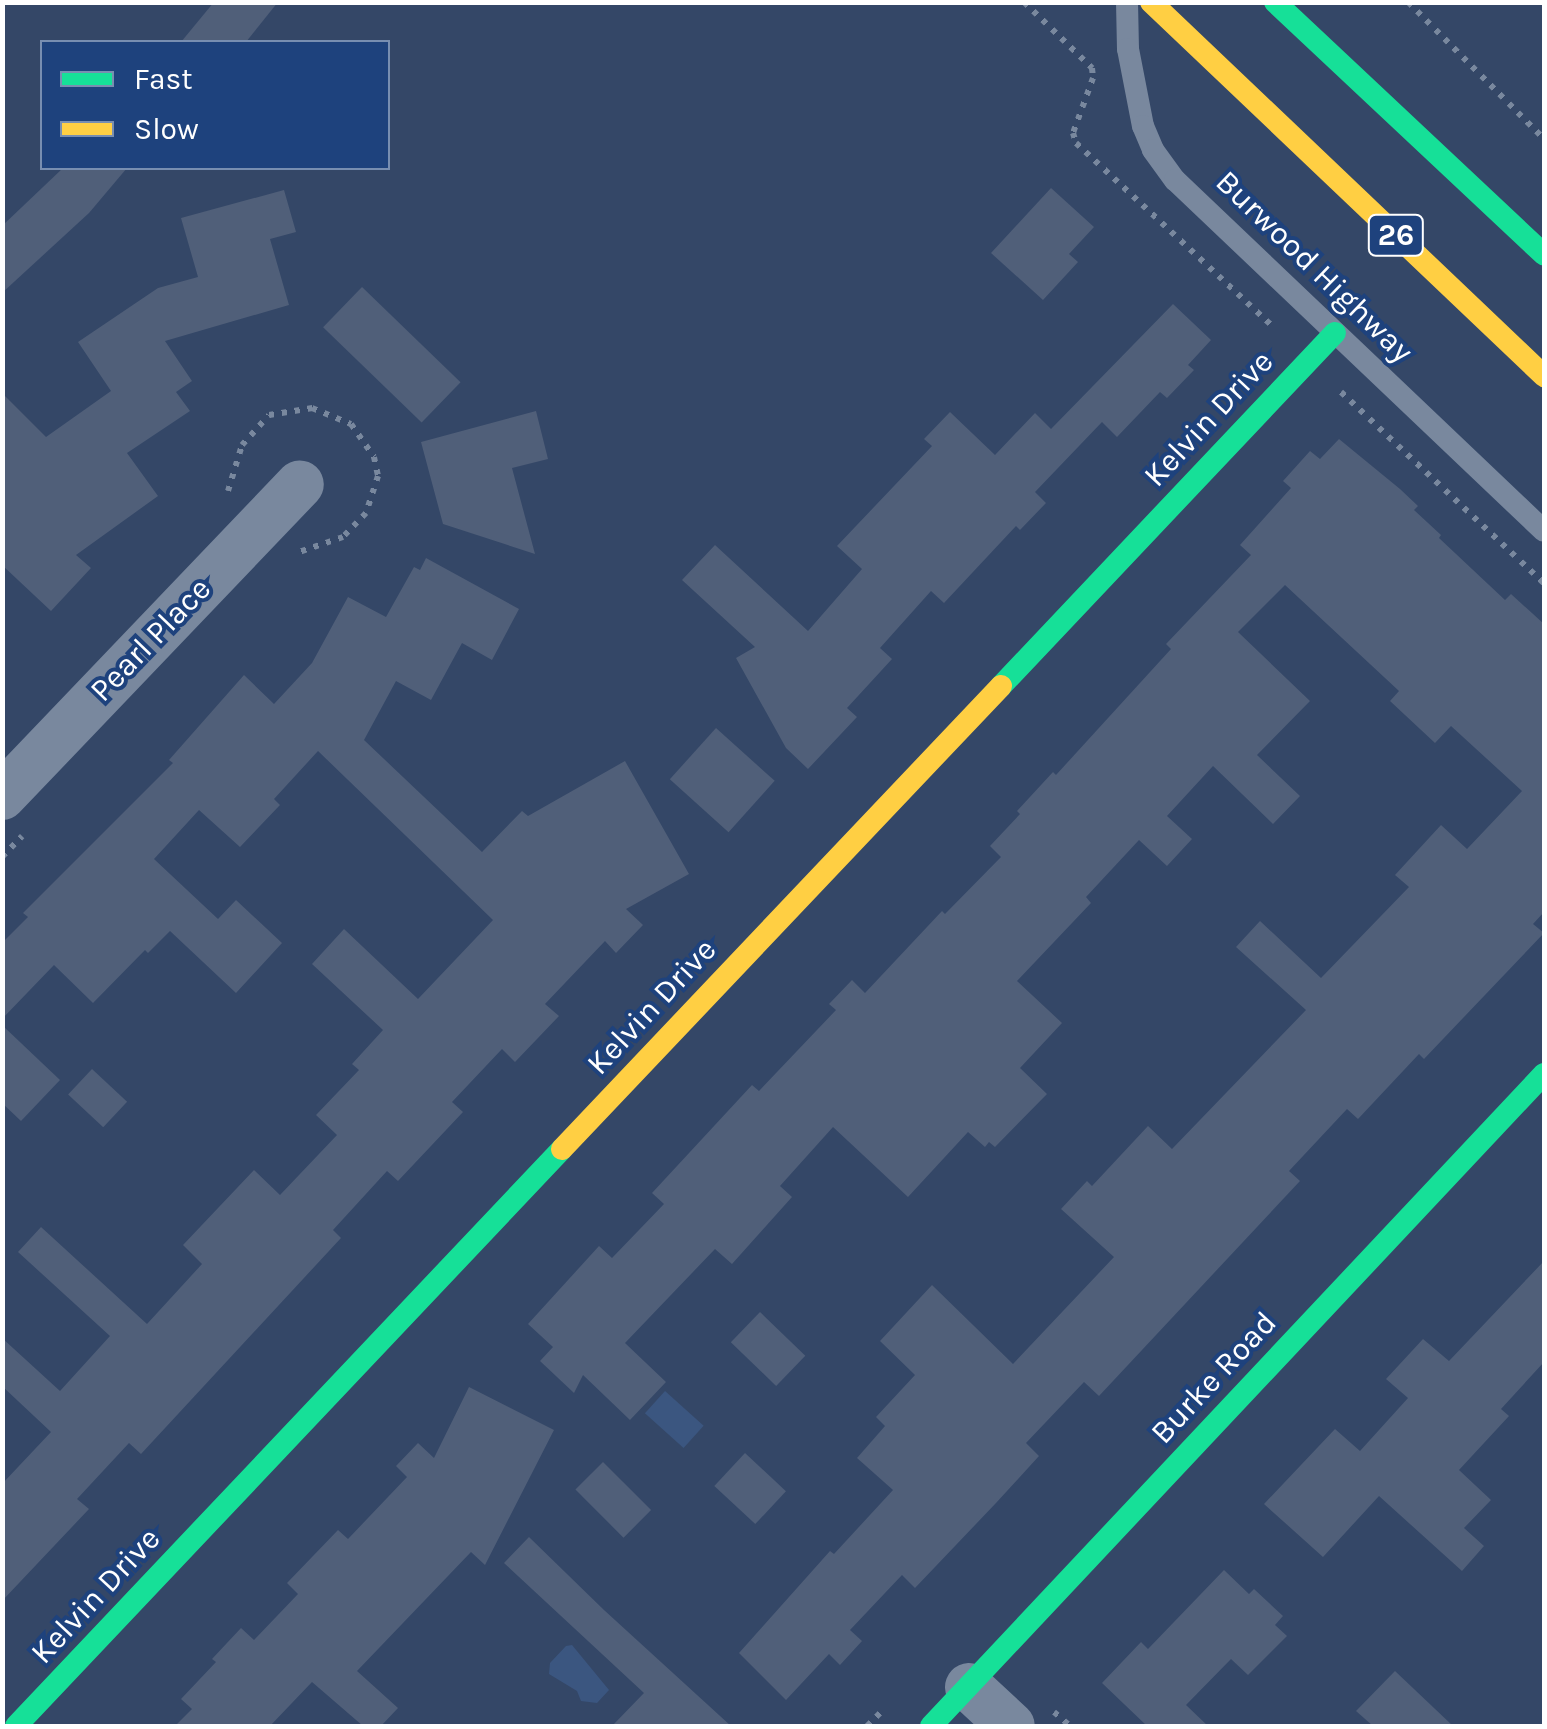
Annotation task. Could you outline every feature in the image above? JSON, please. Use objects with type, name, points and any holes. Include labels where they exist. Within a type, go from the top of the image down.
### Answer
[{"type":"main road","name":"26","points":[[1150,2],[1544,376]]},
{"type":"main road","name":"26","points":[[1275,2],[1544,255]]},
{"type":"main road","name":"Kelvin Drive","points":[[16,1726],[1335,332]]},
{"type":"main road","name":"Burke Road","points":[[931,1726],[1544,1074]]},
{"type":"street","name":"Pearl Place","points":[[2,796],[300,484]]},
{"type":"street","points":[[969,1686],[1011,1726]]},
{"type":"lane","name":"Burwood Highway","points":[[1127,2],[1135,98],[1153,150],[1175,180],[1544,530]]},
{"type":"lane","points":[[1295,22],[1314,2]]},
{"type":"path","points":[[1024,2],[1090,64],[1093,73]]},
{"type":"path","points":[[1408,2],[1544,139]]},
{"type":"path","points":[[1340,391],[1544,583]]},
{"type":"water","points":[[665,1391],[704,1426],[684,1448],[645,1413]]},
{"type":"water","points":[[572,1645],[609,1690],[597,1703],[581,1701],[577,1691],[549,1674],[550,1663],[566,1646]]},
{"type":"building","points":[[214,2],[278,2],[248,40],[183,40]]},
{"type":"building","points":[[61,170],[125,170],[89,213],[2,293],[2,226]]},
{"type":"building","points":[[1051,188],[1094,227],[1069,254],[1078,262],[1043,300],[991,253]]},
{"type":"building","points":[[284,190],[296,232],[270,239],[289,305],[165,341],[192,381],[176,392],[190,411],[127,453],[158,496],[76,555],[91,568],[51,611],[2,565],[2,393],[46,437],[111,391],[78,342],[158,288],[198,277],[181,218]]},
{"type":"building","points":[[362,287],[461,382],[422,422],[323,327]]},
{"type":"building","points":[[1173,304],[1211,340],[1188,365],[1194,370],[1167,398],[1160,392],[1117,437],[1102,422],[1035,492],[1046,503],[1020,530],[1016,526],[944,603],[931,591],[880,648],[892,659],[847,708],[857,717],[808,769],[786,748],[736,658],[755,647],[682,580],[715,545],[808,631],[862,569],[837,546],[932,446],[924,439],[950,412],[995,455],[1035,413],[1051,429]]},
{"type":"building","points":[[536,411],[548,459],[512,468],[535,554],[443,524],[421,442]]},
{"type":"building","points":[[1339,439],[1418,506],[1414,510],[1441,535],[1439,538],[1505,600],[1511,594],[1544,624],[1544,912],[1533,924],[1544,933],[1424,1059],[1419,1054],[1358,1119],[1347,1109],[1289,1171],[1300,1181],[1099,1396],[1084,1382],[1026,1443],[1039,1456],[996,1503],[915,1588],[902,1575],[850,1630],[862,1641],[840,1665],[829,1654],[786,1700],[739,1653],[830,1551],[834,1554],[893,1490],[857,1458],[885,1426],[876,1417],[915,1375],[880,1341],[932,1285],[1013,1364],[1114,1257],[1061,1209],[1087,1181],[1092,1186],[1148,1126],[1172,1149],[1306,1010],[1236,947],[1260,921],[1321,978],[1409,887],[1395,875],[1441,825],[1467,849],[1522,791],[1451,726],[1435,743],[1390,701],[1399,691],[1285,585],[1238,632],[1310,701],[1257,755],[1300,796],[1273,824],[1213,766],[1167,816],[1192,839],[1167,866],[1139,840],[1086,897],[1091,903],[1017,981],[1062,1023],[1020,1068],[1047,1094],[995,1147],[989,1142],[985,1147],[968,1132],[908,1197],[833,1127],[780,1186],[792,1197],[732,1264],[715,1249],[625,1343],[666,1382],[630,1420],[583,1375],[574,1393],[540,1361],[553,1347],[528,1324],[599,1246],[612,1258],[664,1204],[652,1193],[752,1085],[759,1091],[836,1010],[829,1004],[852,980],[865,993],[942,911],[945,914],[1001,857],[990,846],[1020,814],[1017,811],[1053,772],[1056,775],[1171,649],[1166,644],[1251,555],[1240,545],[1291,488],[1283,481],[1310,451],[1320,459]]},
{"type":"building","points":[[426,558],[519,609],[492,660],[462,643],[431,700],[396,681],[364,740],[482,852],[522,811],[528,816],[625,761],[689,874],[626,909],[643,925],[616,953],[605,941],[545,1004],[559,1016],[515,1062],[502,1049],[452,1102],[463,1112],[398,1181],[387,1171],[333,1230],[341,1238],[141,1454],[129,1443],[77,1499],[89,1509],[2,1601],[2,1484],[51,1432],[2,1386],[2,1338],[60,1391],[110,1336],[18,1252],[41,1227],[147,1324],[202,1264],[183,1245],[254,1170],[280,1195],[337,1135],[316,1115],[359,1070],[352,1064],[383,1030],[312,964],[344,929],[418,999],[493,920],[318,751],[274,799],[280,805],[240,847],[199,810],[154,859],[218,919],[236,900],[282,943],[236,993],[170,931],[148,953],[145,950],[93,1003],[54,965],[2,1019],[2,943],[28,917],[23,913],[173,763],[169,760],[244,675],[274,704],[312,663],[348,597],[386,617],[414,567],[420,570]]},
{"type":"building","points":[[716,728],[775,781],[729,832],[670,779]]},
{"type":"building","points":[[2,1025],[60,1080],[21,1121],[2,1103]]},
{"type":"building","points":[[92,1069],[127,1102],[103,1127],[68,1095]]},
{"type":"building","points":[[1544,1261],[1544,1362],[1501,1409],[1509,1416],[1459,1470],[1491,1500],[1464,1528],[1484,1546],[1462,1571],[1379,1496],[1323,1557],[1264,1504],[1335,1429],[1360,1451],[1408,1398],[1386,1379],[1423,1339],[1449,1361]]},
{"type":"building","points":[[760,1312],[805,1356],[776,1386],[731,1342]]},
{"type":"building","points":[[469,1387],[554,1430],[485,1565],[471,1552],[357,1671],[398,1708],[381,1726],[363,1726],[312,1682],[270,1726],[175,1726],[192,1709],[181,1699],[216,1662],[212,1659],[241,1628],[254,1640],[298,1594],[287,1583],[338,1530],[348,1539],[407,1477],[396,1466],[418,1443],[434,1458]]},
{"type":"building","points":[[745,1453],[786,1491],[755,1524],[714,1486]]},
{"type":"building","points":[[603,1462],[651,1510],[624,1538],[575,1490]]},
{"type":"building","points":[[529,1537],[731,1726],[612,1726],[644,1693],[504,1563]]},
{"type":"building","points":[[1224,1570],[1249,1594],[1254,1589],[1283,1616],[1275,1625],[1287,1636],[1248,1675],[1231,1659],[1186,1705],[1208,1726],[1147,1726],[1102,1683],[1141,1642],[1148,1649]]},
{"type":"building","points":[[1395,1671],[1453,1726],[1373,1726],[1356,1711]]},
{"type":"traffic: fast","points":[[1275,2],[1544,255]]},
{"type":"traffic: fast","points":[[1001,686],[1335,333]]},
{"type":"traffic: fast","points":[[931,1726],[1544,1074]]},
{"type":"traffic: fast","points":[[16,1726],[562,1149]]},
{"type":"traffic: slow","points":[[1151,2],[1544,376]]},
{"type":"traffic: slow","points":[[562,1149],[1001,686]]}]
